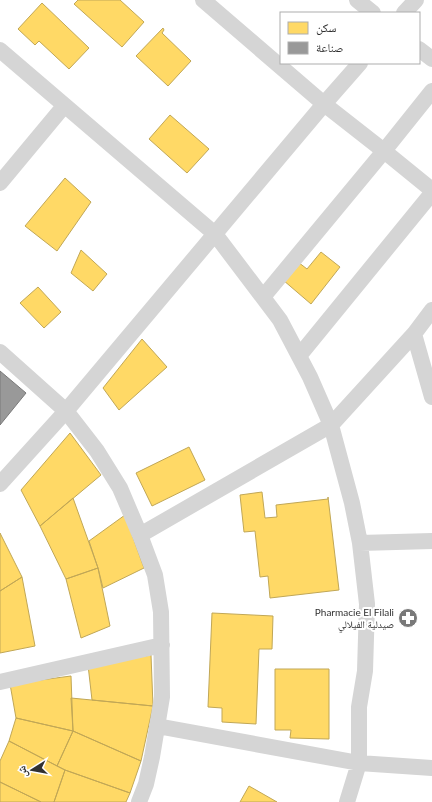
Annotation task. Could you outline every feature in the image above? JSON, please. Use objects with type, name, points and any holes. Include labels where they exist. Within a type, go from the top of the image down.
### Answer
[{"type":"street","points":[[203,0],[324,104],[384,151],[432,192],[299,356]]},
{"type":"street","points":[[357,0],[372,12]]},
{"type":"street","points":[[405,12],[416,0]]},
{"type":"street","points":[[0,50],[215,234],[280,320],[310,377],[331,425],[352,503],[360,543],[367,604],[365,671],[359,707],[359,763],[347,802]]},
{"type":"street","points":[[420,50],[432,59]]},
{"type":"street","points":[[0,484],[66,411],[359,64]]},
{"type":"street","points":[[262,297],[432,91]]},
{"type":"street","points":[[0,183],[64,106]]},
{"type":"street","points":[[140,535],[331,425],[414,334],[432,310]]},
{"type":"street","points":[[414,334],[432,396]]},
{"type":"street","points":[[0,352],[66,411],[96,451],[120,488],[155,575],[162,612],[162,697],[158,726],[146,784],[139,802]]},
{"type":"street","points":[[360,543],[432,541]]},
{"type":"street","points":[[0,682],[162,645]]},
{"type":"street","points":[[158,726],[359,763],[432,768]]},
{"type":"building: سكن","points":[[78,0],[120,0],[144,22],[122,47],[74,4]]},
{"type":"building: سكن","points":[[42,3],[89,48],[69,69],[39,41],[35,45],[18,29]]},
{"type":"building: سكن","points":[[163,28],[164,30],[162,33],[191,61],[168,86],[136,56]]},
{"type":"building: سكن","points":[[170,115],[209,149],[187,173],[149,139]]},
{"type":"building: سكن","points":[[65,178],[91,202],[57,251],[25,226]]},
{"type":"building: سكن","points":[[81,250],[107,274],[93,291],[71,273]]},
{"type":"building: سكن","points":[[321,252],[340,267],[311,304],[283,280],[298,262],[307,269]]},
{"type":"building: سكن","points":[[38,287],[61,312],[44,328],[20,303]]},
{"type":"building: سكن","points":[[142,339],[167,367],[119,410],[103,388]]},
{"type":"building: سكن","points":[[70,433],[101,475],[40,526],[21,490]]},
{"type":"building: سكن","points":[[189,447],[205,480],[152,506],[136,473]]},
{"type":"building: سكن","points":[[262,492],[265,518],[277,517],[276,505],[328,499],[328,497],[339,590],[270,598],[268,576],[260,577],[255,531],[244,532],[240,495]]},
{"type":"building: سكن","points":[[73,498],[98,568],[66,579],[40,526]]},
{"type":"building: سكن","points":[[125,515],[144,568],[103,588],[89,541]]},
{"type":"building: سكن","points":[[0,533],[22,577],[0,591]]},
{"type":"building: سكن","points":[[98,568],[110,626],[81,638],[66,579]]},
{"type":"building: سكن","points":[[22,577],[35,646],[0,653],[0,591]]},
{"type":"building: سكن","points":[[212,613],[273,616],[272,649],[259,649],[256,724],[222,722],[222,708],[208,707]]},
{"type":"building: سكن","points":[[151,655],[153,706],[92,700],[88,665]]},
{"type":"building: سكن","points":[[275,669],[329,669],[329,739],[290,738],[291,730],[275,730]]},
{"type":"building: سكن","points":[[71,676],[73,731],[16,718],[10,684]]},
{"type":"building: سكن","points":[[71,698],[153,706],[141,761],[73,731]]},
{"type":"building: سكن","points":[[16,718],[73,731],[57,766],[9,741]]},
{"type":"building: سكن","points":[[73,731],[141,761],[130,793],[57,766]]},
{"type":"building: سكن","points":[[9,741],[65,770],[54,802],[41,802],[0,782],[0,761]]},
{"type":"building: سكن","points":[[65,770],[130,793],[126,802],[54,802]]},
{"type":"building: سكن","points":[[0,782],[41,802],[0,802]]},
{"type":"building: سكن","points":[[249,786],[277,802],[240,802]]},
{"type":"building: صناعة","points":[[0,371],[26,393],[0,425]]},
{"type":"place","name":"Pharmacie El Filali صيدلية الفيلالي","points":[[408,618]]}]
